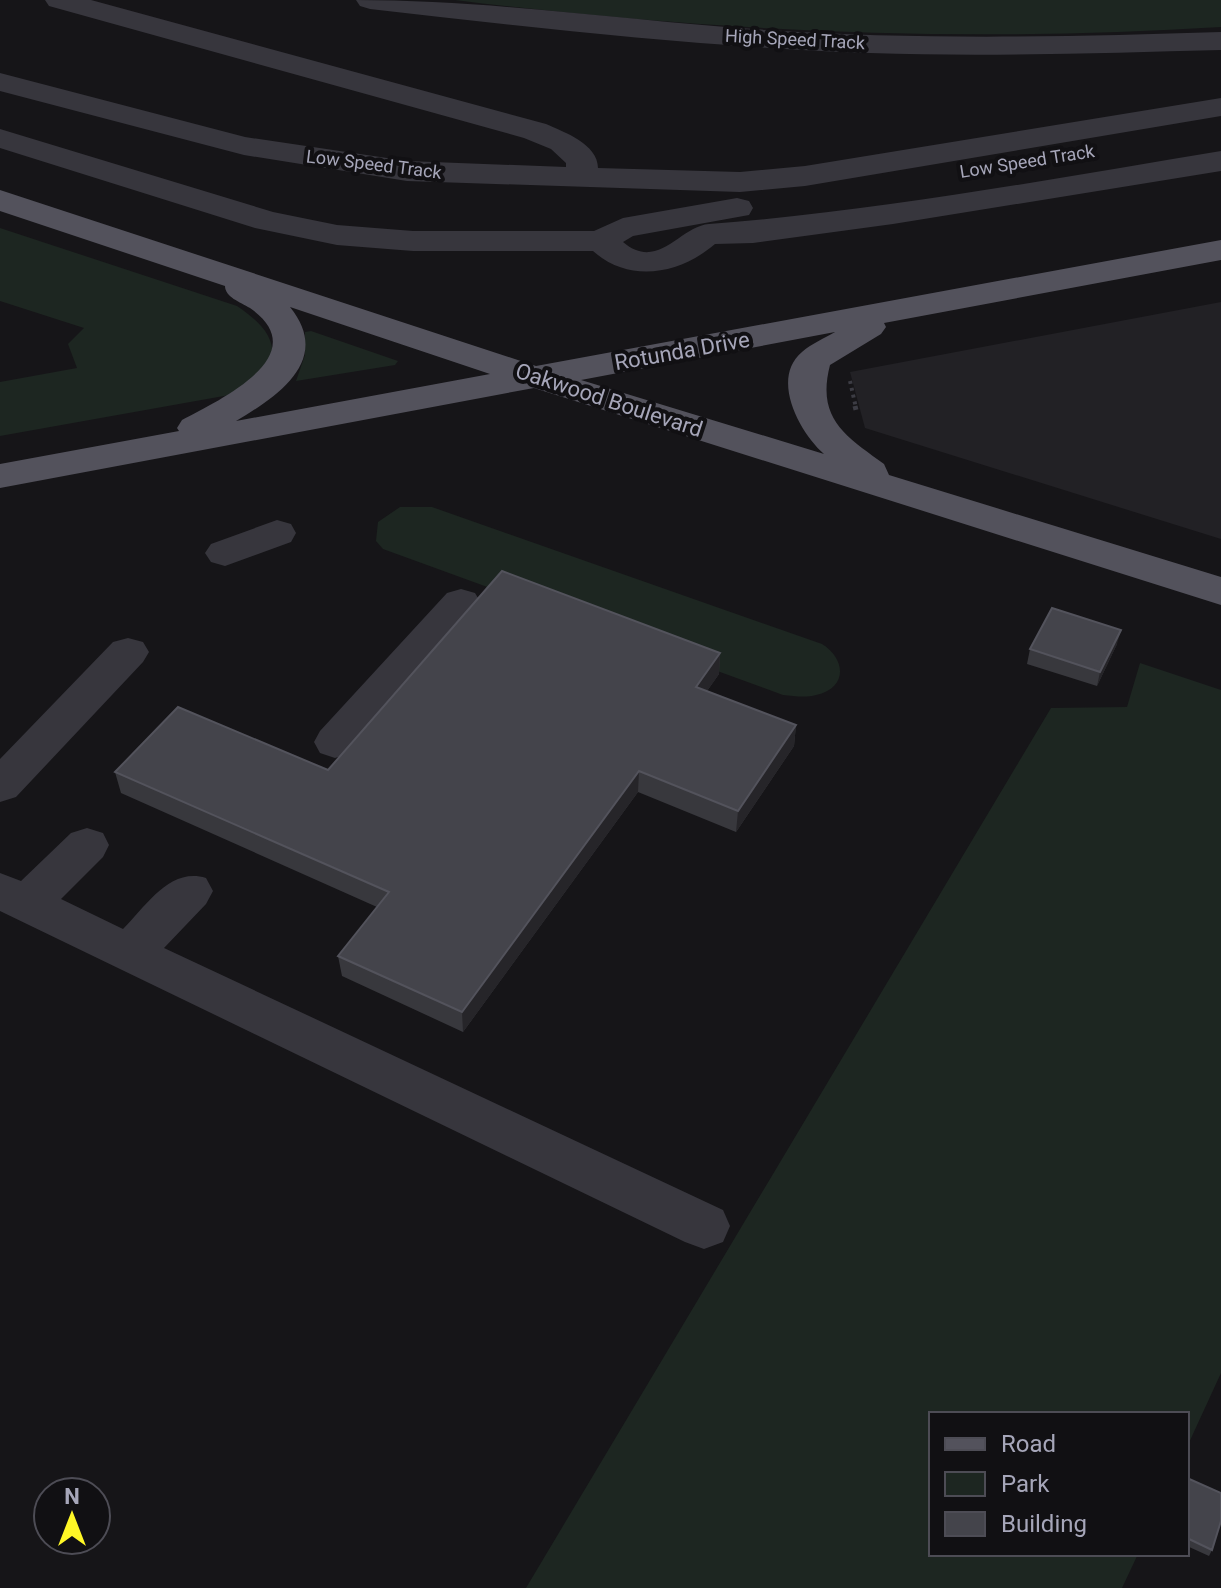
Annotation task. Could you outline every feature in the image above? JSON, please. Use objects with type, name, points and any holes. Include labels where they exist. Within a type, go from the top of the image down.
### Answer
[{"type":"main road","name":"Oakwood Boulevard","points":[[0,200],[535,377],[1221,591]]},
{"type":"main road","name":"Rotunda Drive","points":[[0,476],[1221,250]]},
{"type":"main road","points":[[164,445],[253,396],[275,377],[290,346],[289,332],[281,318],[208,267]]},
{"type":"main road","points":[[889,487],[828,440],[810,414],[804,395],[813,360],[911,307]]},
{"type":"lane","points":[[59,0],[535,131],[562,142],[582,161],[581,179]]},
{"type":"lane","name":"High Speed Track","points":[[370,0],[582,25],[824,42],[1046,46],[1221,41]]},
{"type":"lane","name":"Low Speed Track","points":[[0,82],[244,146],[407,171],[581,179],[740,182],[805,176],[1221,107]]},
{"type":"lane","name":"Low Speed Track","points":[[601,241],[610,233],[643,224],[1221,129]]},
{"type":"lane","points":[[0,138],[267,221],[337,235],[413,241],[601,241],[616,254],[632,261],[682,255],[706,234],[753,233],[893,214],[1221,161]]},
{"type":"lane","points":[[225,553],[277,533]]},
{"type":"lane","points":[[335,742],[461,603]]},
{"type":"lane","points":[[0,786],[128,652]]},
{"type":"lane","points":[[87,845],[13,897],[615,1187],[704,1226]]},
{"type":"lane","points":[[130,952],[190,891]]},
{"type":"path","points":[[848,372],[858,415]]},
{"type":"shaded area","points":[[1221,302],[1221,539],[865,428],[850,372]]},
{"type":"green space","points":[[455,0],[1221,0],[1221,27],[1029,34],[838,32],[646,20]]},
{"type":"green space","points":[[0,228],[237,306],[267,334],[273,359],[235,394],[0,436],[0,382],[77,368],[68,344],[84,328],[0,301]]},
{"type":"green space","points":[[311,331],[398,361],[395,365],[296,381],[305,355],[305,332]]},
{"type":"green space","points":[[400,507],[432,507],[822,644],[836,657],[840,672],[838,680],[834,686],[816,695],[783,695],[383,549],[376,541],[378,522]]},
{"type":"green space","points":[[1140,663],[1221,690],[1221,1373],[1189,1443],[1189,1412],[929,1412],[929,1556],[1137,1556],[1122,1588],[526,1588],[1051,708],[1127,707]]},
{"type":"building","points":[[502,571],[720,653],[696,687],[796,725],[738,811],[639,771],[462,1012],[338,956],[389,892],[115,772],[178,707],[328,770]]},
{"type":"building","points":[[1052,608],[1121,630],[1100,672],[1030,649]]},
{"type":"building","points":[[1189,1479],[1221,1493],[1221,1521],[1212,1550],[1189,1539]]}]
